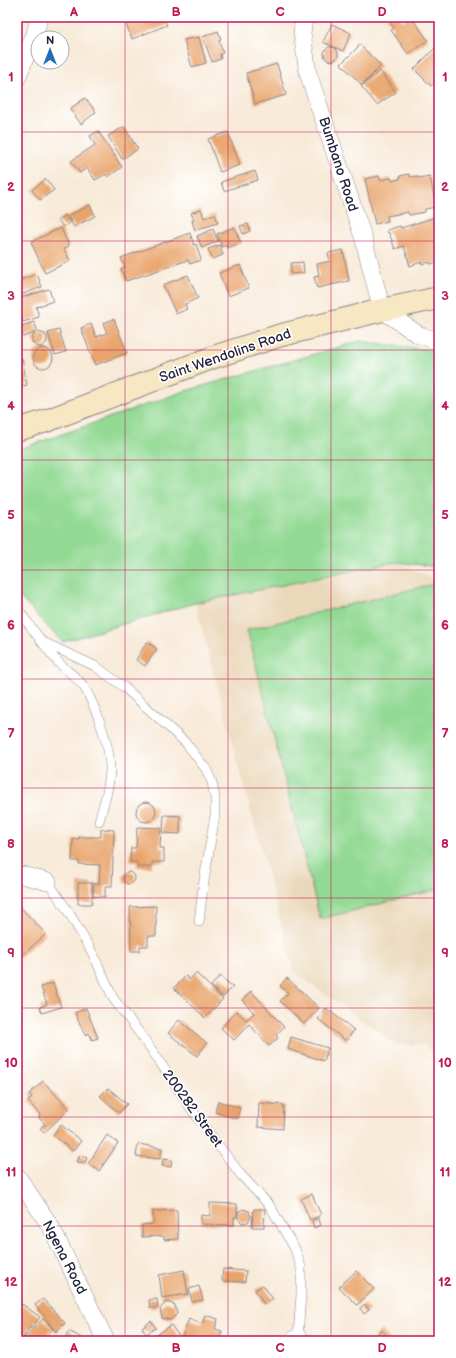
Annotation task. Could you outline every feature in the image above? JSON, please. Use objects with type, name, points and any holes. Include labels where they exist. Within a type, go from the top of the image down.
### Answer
[{"type":"street","points":[[17,78],[35,34],[39,17]]},
{"type":"street","name":"Bumbano Road","points":[[304,17],[302,33],[308,73],[363,236],[382,310]]},
{"type":"street","name":"Saint Wendolins Road","points":[[17,430],[53,418],[214,357],[278,336],[382,310],[439,298]]},
{"type":"street","points":[[382,310],[419,335],[439,341]]},
{"type":"street","points":[[17,875],[48,882]]},
{"type":"street","name":"Ngena Road","points":[[17,1176],[51,1227],[106,1341]]},
{"type":"lane","points":[[17,608],[58,662],[83,686],[99,718],[108,748],[110,767],[106,795],[99,821]]},
{"type":"lane","points":[[41,641],[95,666],[124,687],[186,743],[206,769],[213,787],[215,798],[215,815],[205,873],[199,922]]},
{"type":"lane","name":"200282 Street","points":[[48,882],[68,911],[93,954],[113,998],[147,1044],[197,1117],[242,1175],[270,1206],[295,1249],[301,1267],[301,1340]]},
{"type":"shaded area","points":[[395,562],[438,580],[439,586],[439,1060],[424,1044],[397,1045],[294,972],[195,603]]},
{"type":"green space","points":[[360,341],[439,351],[439,567],[395,562],[195,603],[62,642],[17,594],[17,450],[182,392]]},
{"type":"green space","points":[[433,584],[439,608],[439,889],[320,919],[247,630]]},
{"type":"building","points":[[123,17],[163,17],[167,25],[132,39]]},
{"type":"building","points":[[386,17],[399,17],[403,21],[411,17],[428,40],[408,54],[391,30],[394,28]]},
{"type":"building","points":[[332,24],[351,33],[343,51],[323,42]]},
{"type":"building","points":[[218,31],[223,53],[220,54],[221,59],[212,62],[203,37]]},
{"type":"building","points":[[199,37],[206,63],[192,67],[184,40]]},
{"type":"building","points":[[360,45],[381,66],[362,85],[341,64]]},
{"type":"building","points":[[438,45],[439,78],[431,86],[414,69]]},
{"type":"building","points":[[331,47],[336,49],[338,54],[336,59],[331,61],[326,59],[324,54],[326,49]]},
{"type":"building","points":[[277,64],[286,95],[255,104],[246,73]]},
{"type":"building","points":[[380,71],[396,92],[377,105],[361,86]]},
{"type":"building","points":[[85,98],[96,112],[81,124],[70,109]]},
{"type":"building","points":[[124,127],[138,149],[122,159],[108,136]]},
{"type":"building","points":[[98,131],[122,167],[108,177],[106,174],[95,180],[87,168],[80,173],[71,161],[95,145],[90,136]]},
{"type":"building","points":[[228,132],[240,165],[220,172],[208,139]]},
{"type":"building","points":[[255,171],[258,180],[224,191],[221,182]]},
{"type":"building","points":[[409,174],[410,177],[418,176],[418,178],[430,176],[436,207],[425,209],[425,212],[409,215],[408,212],[387,216],[388,221],[375,224],[365,179],[379,176],[380,180],[391,178],[392,181],[400,179],[400,176]]},
{"type":"building","points":[[46,179],[54,190],[40,200],[32,190]]},
{"type":"building","points":[[90,205],[95,216],[74,227],[68,216]]},
{"type":"building","points":[[201,209],[204,218],[215,214],[218,223],[195,230],[192,221],[194,220],[191,213]]},
{"type":"building","points":[[66,215],[70,223],[63,227],[58,220]]},
{"type":"building","points":[[439,216],[439,262],[422,264],[421,262],[410,266],[404,246],[395,249],[387,230],[400,226],[401,228]]},
{"type":"building","points":[[248,224],[250,231],[243,234],[240,226]]},
{"type":"building","points":[[234,227],[241,243],[227,248],[226,245],[222,247],[217,234]]},
{"type":"building","points":[[61,228],[69,246],[64,249],[70,261],[45,273],[31,242]]},
{"type":"building","points":[[213,229],[218,241],[202,248],[197,236]]},
{"type":"building","points":[[190,233],[194,245],[196,244],[201,260],[190,264],[188,260],[126,281],[121,269],[125,267],[121,258]]},
{"type":"building","points":[[220,245],[223,255],[212,259],[208,249]]},
{"type":"building","points":[[343,250],[349,281],[317,288],[314,277],[319,276],[317,264],[330,261],[328,253]]},
{"type":"building","points":[[303,262],[304,273],[291,274],[291,263]]},
{"type":"building","points":[[240,265],[249,288],[228,296],[219,273]]},
{"type":"building","points":[[37,274],[42,287],[17,296],[17,281]]},
{"type":"building","points":[[188,275],[198,298],[185,304],[187,309],[176,314],[163,285]]},
{"type":"building","points":[[49,289],[53,301],[36,307],[39,317],[23,322],[17,306],[17,299]]},
{"type":"building","points":[[114,319],[127,353],[95,365],[81,328],[91,324],[96,337],[107,333],[103,323]]},
{"type":"building","points":[[34,322],[38,332],[45,334],[47,338],[46,343],[43,346],[38,347],[32,342],[32,337],[36,332],[23,337],[19,327]]},
{"type":"building","points":[[59,330],[66,352],[55,355],[48,333]]},
{"type":"building","points":[[43,348],[50,351],[53,358],[50,365],[43,368],[36,365],[33,358],[36,351]]},
{"type":"building","points":[[22,358],[27,385],[17,387],[17,359]]},
{"type":"building","points":[[147,642],[157,649],[145,666],[136,660]]},
{"type":"building","points":[[146,802],[153,805],[156,812],[153,819],[146,822],[139,819],[136,812],[139,805]]},
{"type":"building","points":[[164,815],[180,816],[180,834],[163,833]]},
{"type":"building","points":[[137,827],[161,828],[160,848],[164,848],[164,862],[152,862],[152,867],[137,867],[137,862],[130,862],[131,848],[136,848]]},
{"type":"building","points":[[101,829],[114,830],[112,886],[105,886],[105,897],[93,896],[94,884],[99,884],[100,865],[79,864],[79,861],[72,861],[73,839],[79,839],[79,837],[101,837]]},
{"type":"building","points":[[129,872],[133,874],[135,878],[133,882],[129,884],[125,882],[123,878],[125,874]]},
{"type":"building","points":[[78,883],[92,883],[92,904],[78,904]]},
{"type":"building","points":[[19,906],[46,934],[19,958],[17,956],[17,908]]},
{"type":"building","points":[[156,906],[156,936],[148,936],[148,946],[140,946],[140,951],[131,951],[130,907]]},
{"type":"building","points":[[196,973],[223,999],[205,1018],[174,988],[186,976],[189,980]]},
{"type":"building","points":[[220,976],[233,987],[223,997],[211,986]]},
{"type":"building","points":[[287,978],[319,1008],[304,1024],[280,1001],[288,993],[280,986]]},
{"type":"building","points":[[53,983],[61,1007],[42,1013],[40,1007],[47,1004],[41,987]]},
{"type":"building","points":[[251,991],[284,1027],[276,1035],[278,1038],[269,1046],[249,1024],[234,1040],[221,1028],[236,1011],[246,1020],[254,1013],[242,1000]]},
{"type":"building","points":[[86,1008],[98,1038],[92,1040],[89,1033],[85,1035],[75,1013]]},
{"type":"building","points":[[326,1008],[354,1030],[346,1041],[318,1019]]},
{"type":"building","points":[[179,1020],[207,1043],[197,1056],[168,1033]]},
{"type":"building","points":[[291,1037],[328,1048],[324,1061],[288,1049]]},
{"type":"building","points":[[43,1081],[69,1109],[44,1133],[40,1129],[45,1124],[39,1118],[40,1115],[28,1101],[32,1097],[29,1094]]},
{"type":"building","points":[[108,1088],[127,1104],[119,1113],[100,1096]]},
{"type":"building","points":[[218,1101],[240,1108],[237,1119],[215,1112]]},
{"type":"building","points":[[259,1103],[284,1105],[283,1129],[258,1127]]},
{"type":"building","points":[[61,1125],[81,1141],[73,1151],[53,1135]]},
{"type":"building","points":[[107,1135],[118,1143],[99,1171],[88,1164]]},
{"type":"building","points":[[138,1144],[162,1148],[160,1159],[136,1156]]},
{"type":"building","points":[[80,1155],[87,1158],[84,1164],[77,1162]]},
{"type":"building","points":[[163,1159],[172,1160],[171,1167],[162,1166]]},
{"type":"building","points":[[312,1194],[321,1215],[310,1220],[301,1199]]},
{"type":"building","points":[[210,1203],[237,1204],[237,1217],[234,1217],[234,1225],[201,1224],[201,1215],[210,1216]]},
{"type":"building","points":[[243,1209],[249,1211],[251,1217],[248,1222],[242,1223],[238,1218],[238,1212]]},
{"type":"building","points":[[254,1209],[265,1209],[264,1227],[252,1227]]},
{"type":"building","points":[[177,1210],[178,1239],[164,1240],[164,1236],[142,1237],[142,1225],[153,1224],[153,1211]]},
{"type":"building","points":[[318,1218],[321,1225],[314,1228],[312,1221]]},
{"type":"building","points":[[223,1269],[246,1271],[245,1282],[222,1281]]},
{"type":"building","points":[[184,1270],[188,1294],[162,1298],[159,1275]]},
{"type":"building","points":[[356,1271],[374,1289],[357,1305],[339,1287]]},
{"type":"building","points":[[263,1285],[273,1299],[264,1304],[255,1290]]},
{"type":"building","points":[[199,1286],[203,1300],[192,1302],[189,1289]]},
{"type":"building","points":[[43,1299],[65,1323],[56,1332],[35,1305]]},
{"type":"building","points":[[157,1299],[158,1308],[150,1308],[149,1300]]},
{"type":"building","points":[[166,1302],[175,1305],[177,1314],[171,1320],[162,1318],[160,1309]]},
{"type":"building","points":[[22,1304],[40,1317],[32,1328],[30,1327],[21,1341],[17,1341],[17,1312]]},
{"type":"building","points":[[365,1304],[369,1310],[364,1314],[360,1308]]},
{"type":"building","points":[[205,1315],[218,1319],[215,1329],[222,1331],[219,1341],[193,1341],[182,1337],[189,1319],[202,1324]]},
{"type":"building","points":[[43,1319],[53,1329],[41,1341],[21,1341]]},
{"type":"building","points":[[151,1321],[156,1328],[146,1334],[142,1328]]},
{"type":"building","points":[[171,1325],[181,1339],[178,1341],[149,1341]]},
{"type":"building","points":[[382,1330],[391,1341],[377,1341],[374,1337]]},
{"type":"building","points":[[69,1331],[87,1341],[64,1340]]}]
